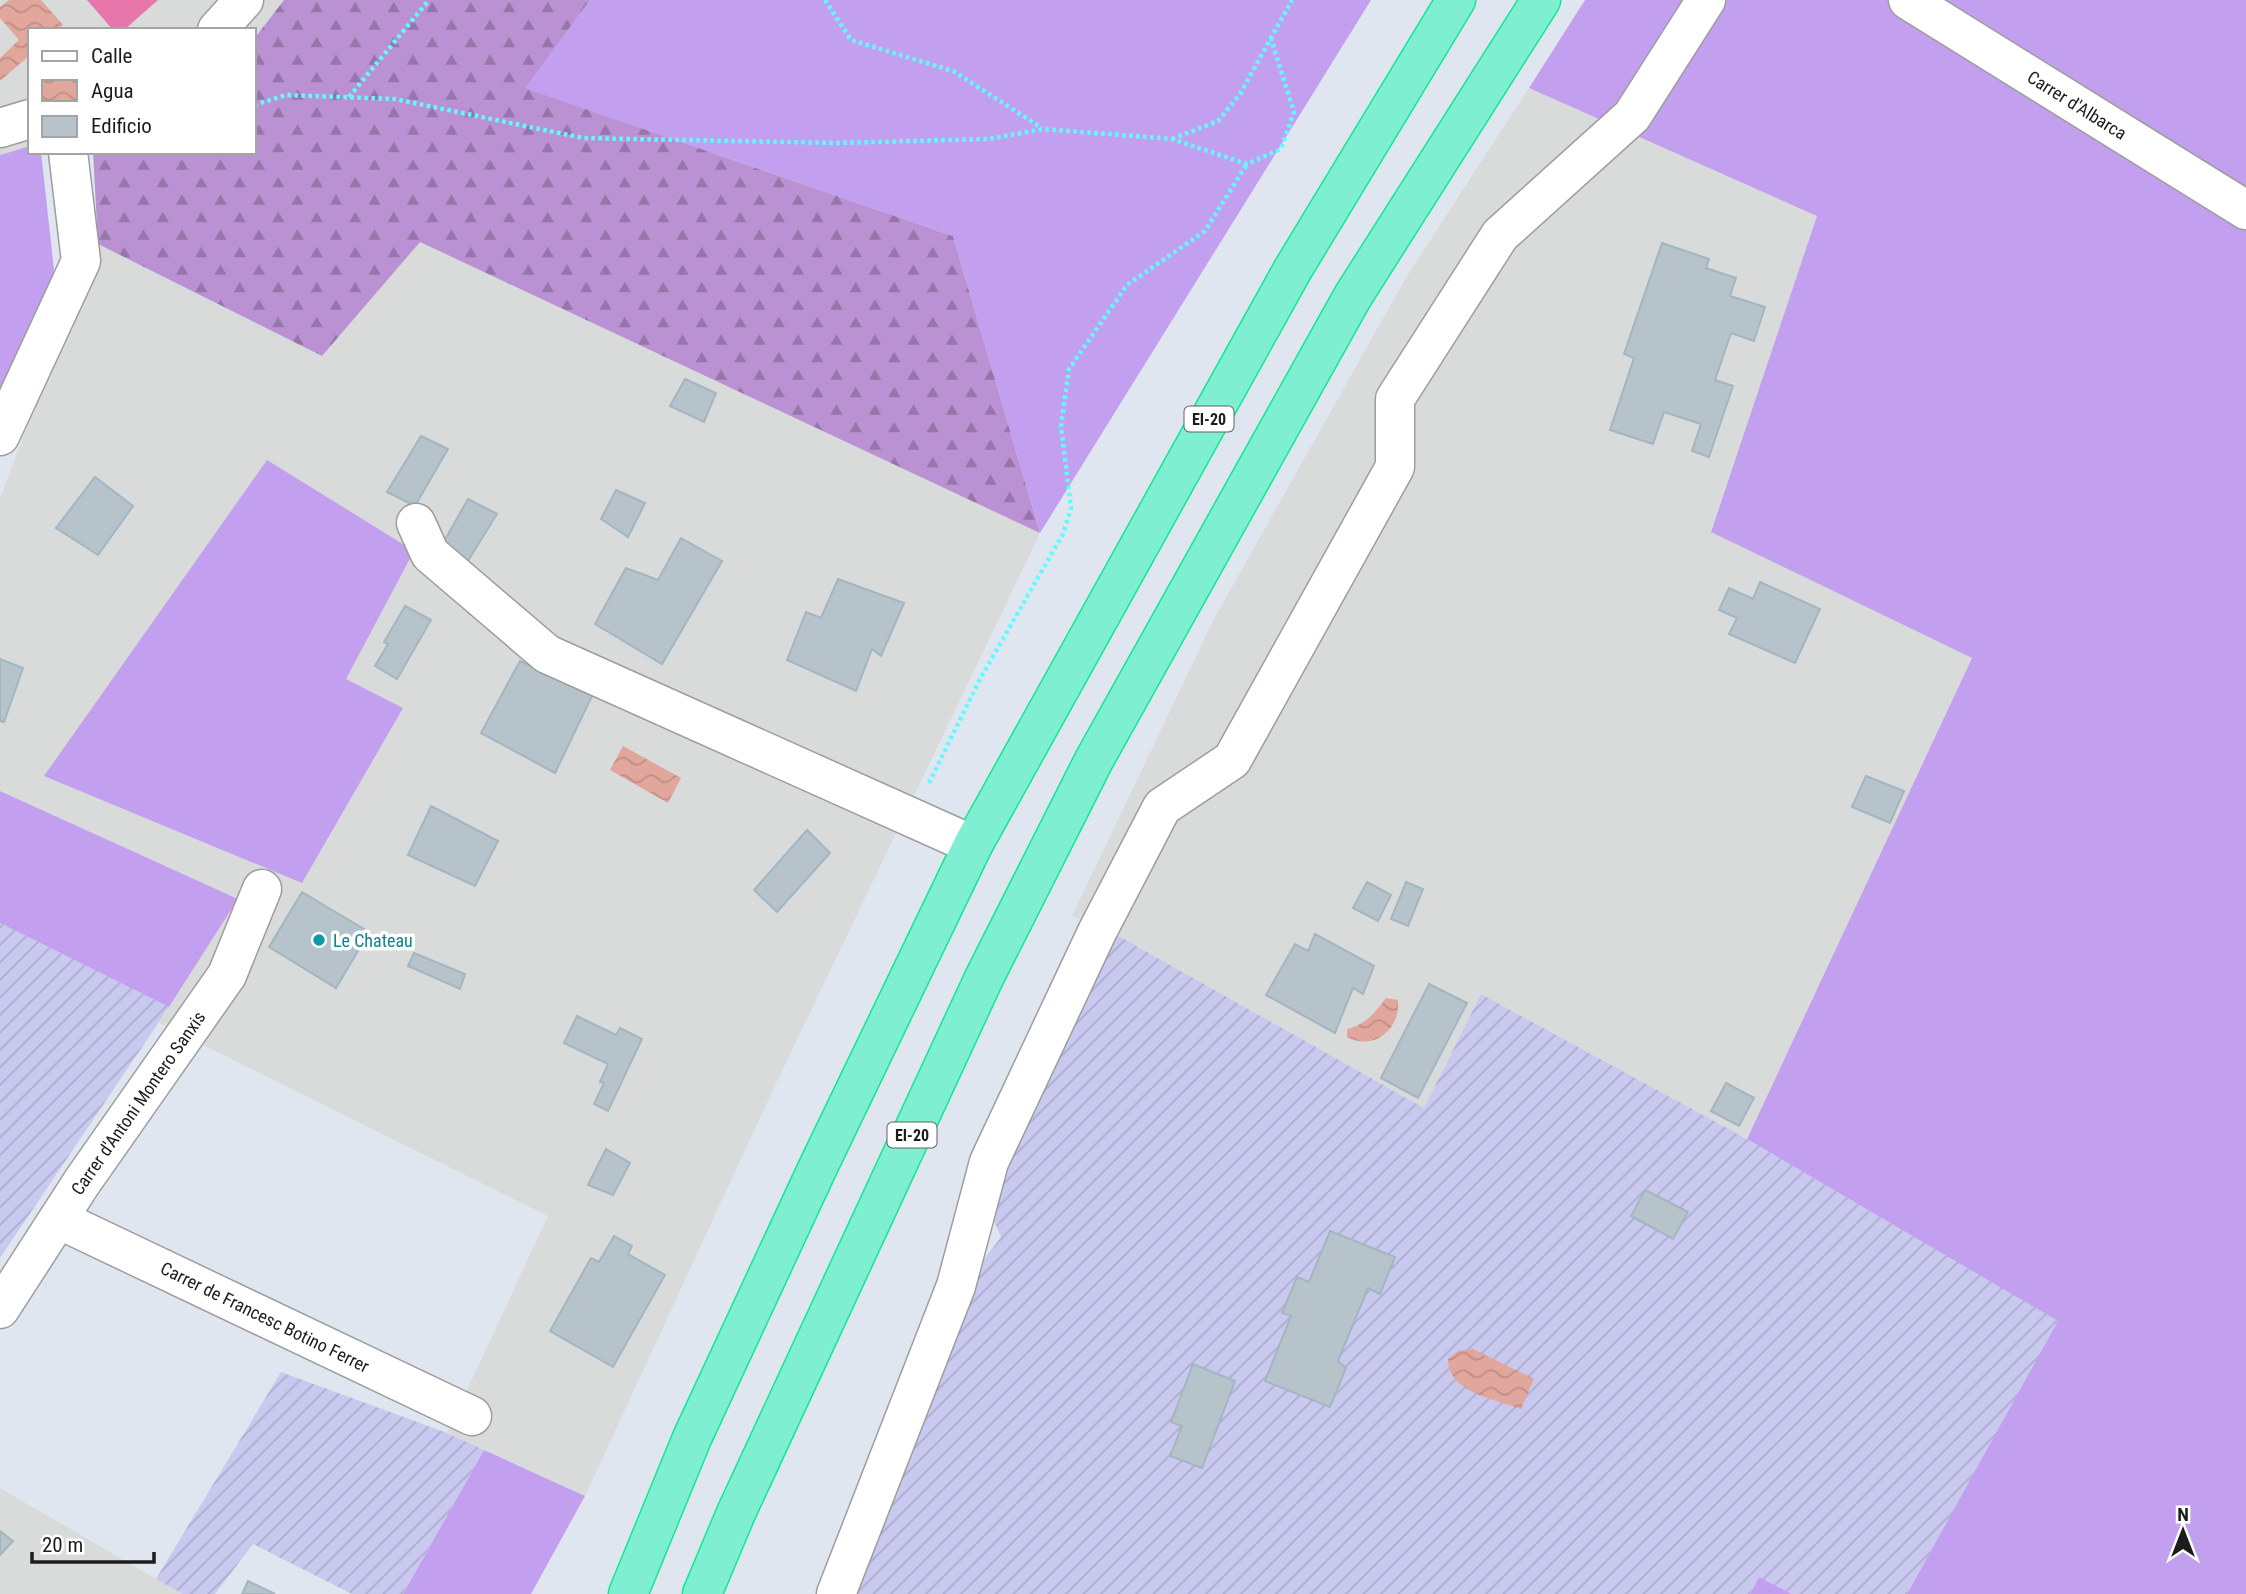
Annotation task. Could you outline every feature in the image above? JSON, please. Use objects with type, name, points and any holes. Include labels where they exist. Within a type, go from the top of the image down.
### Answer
[{"type":"highway","name":"EI-20","points":[[628,1594],[692,1438],[818,1167],[973,845],[1293,269],[1456,0]]},
{"type":"highway","name":"EI-20","points":[[702,1594],[736,1513],[984,978],[1094,760],[1353,296],[1541,0]]},
{"type":"highway","points":[[714,1594],[736,1513]]},
{"type":"street","points":[[220,28],[244,0]]},
{"type":"street","points":[[836,1594],[956,1286],[989,1162],[1097,932],[1162,807],[1232,760],[1395,467],[1395,399],[1500,235],[1632,116],[1706,0]]},
{"type":"street","name":"Carrer d'Albarca","points":[[1908,0],[2246,210]]},
{"type":"street","points":[[0,128],[28,121]]},
{"type":"street","points":[[0,436],[80,261],[68,154]]},
{"type":"street","points":[[416,523],[430,554],[547,654],[973,845]]},
{"type":"street","name":"Carrer d'Antoni Montero Sanxis","points":[[0,1309],[58,1219],[227,975],[262,889]]},
{"type":"street","name":"Carrer de Francesc Botino Ferrer","points":[[58,1219],[471,1416]]},
{"type":"path","points":[[348,97],[429,0]]},
{"type":"path","points":[[825,0],[851,40],[953,71],[1043,129]]},
{"type":"path","points":[[1172,139],[1218,121],[1240,94],[1292,0]]},
{"type":"path","points":[[912,818],[979,679],[1063,534],[1071,508],[1061,426],[1069,369],[1127,285],[1205,231],[1247,164],[1281,149],[1294,112],[1271,38]]},
{"type":"path","points":[[256,104],[286,95],[395,99],[583,138],[837,143],[989,139],[1043,129],[1172,139],[1247,164]]},
{"type":"shaded area","points":[[0,0],[284,0],[256,36],[256,28],[28,28],[28,147],[0,155]]},
{"type":"shaded area","points":[[87,0],[158,0],[126,28],[111,28]]},
{"type":"shaded area","points":[[590,0],[1371,0],[1040,533],[953,236],[524,88]]},
{"type":"shaded area","points":[[1585,0],[2246,0],[2246,1594],[1907,1594],[2058,1321],[1747,1139],[1972,658],[1711,532],[1817,216],[1529,88]]},
{"type":"shaded area","points":[[1529,88],[1818,216],[1711,531],[1972,658],[1747,1139],[1481,994],[1424,1108],[1106,929],[1072,916],[1214,619],[1407,276]]},
{"type":"shaded area","points":[[28,147],[28,154],[41,154],[54,270],[0,431],[0,155]]},
{"type":"shaded area","points":[[420,242],[1040,533],[771,1094],[585,1496],[447,1433],[548,1216],[159,1023],[238,899],[0,791],[0,498],[98,244],[322,356]],"holes":[[[414,551],[345,679],[403,708],[44,776]]]},
{"type":"shaded area","points":[[267,460],[414,551],[346,679],[403,708],[302,883],[44,776]]},
{"type":"shaded area","points":[[0,791],[238,899],[169,1007],[0,923]]},
{"type":"shaded area","points":[[0,923],[169,1007],[0,1258]]},
{"type":"shaded area","points":[[1106,929],[1424,1108],[1481,994],[1747,1139],[2059,1321],[1907,1594],[1792,1594],[1759,1577],[1750,1594],[852,1594],[985,1258],[1001,1237],[988,1207]]},
{"type":"shaded area","points":[[281,1372],[447,1433],[484,1450],[403,1594],[352,1594],[253,1544],[215,1594],[183,1594],[156,1579]]},
{"type":"shaded area","points":[[484,1450],[585,1496],[531,1594],[403,1594]]},
{"type":"shaded area","points":[[0,1488],[156,1579],[183,1594],[0,1594]]},
{"type":"shaded area","points":[[1759,1577],[1792,1594],[1750,1594]]},
{"type":"green space","points":[[284,0],[590,0],[525,88],[953,236],[1040,533],[420,242],[322,356],[98,244],[93,154],[256,154],[256,36]]},
{"type":"water","points":[[9,0],[41,0],[63,25],[59,28],[28,28],[28,57],[0,81],[0,58],[19,40],[0,18],[0,7]]},
{"type":"water","points":[[623,746],[681,778],[668,803],[610,770]]},
{"type":"water","points":[[1386,998],[1398,1000],[1398,1010],[1395,1020],[1384,1035],[1367,1041],[1347,1037],[1347,1029],[1369,1018]]},
{"type":"water","points":[[1473,1349],[1534,1379],[1521,1409],[1474,1393],[1456,1379],[1450,1370],[1448,1359],[1458,1351]]},
{"type":"building","points":[[1662,243],[1709,259],[1706,268],[1736,278],[1730,296],[1765,307],[1754,341],[1731,333],[1715,380],[1733,386],[1709,457],[1692,451],[1701,424],[1664,412],[1653,444],[1610,430],[1634,358],[1624,354]]},
{"type":"building","points":[[685,379],[716,393],[704,422],[670,406]]},
{"type":"building","points":[[421,436],[448,449],[415,506],[387,492]]},
{"type":"building","points":[[95,477],[133,506],[98,555],[56,528]]},
{"type":"building","points":[[616,490],[645,503],[628,537],[601,519]]},
{"type":"building","points":[[468,499],[497,514],[466,564],[443,543]]},
{"type":"building","points":[[681,538],[722,561],[662,664],[595,624],[626,568],[658,580]]},
{"type":"building","points":[[838,579],[904,603],[881,656],[872,649],[856,691],[787,660],[806,612],[821,618]]},
{"type":"building","points":[[1760,582],[1820,609],[1795,663],[1729,634],[1737,618],[1719,610],[1729,588],[1753,599]]},
{"type":"building","points":[[405,606],[431,620],[397,679],[375,666],[388,644],[384,642]]},
{"type":"building","points":[[0,659],[23,668],[4,722],[0,721]]},
{"type":"building","points":[[520,661],[593,694],[555,773],[481,733]]},
{"type":"building","points":[[1866,776],[1904,791],[1890,823],[1852,807]]},
{"type":"building","points":[[431,806],[498,841],[475,886],[408,855]]},
{"type":"building","points":[[807,830],[830,853],[777,912],[754,890]]},
{"type":"building","points":[[1367,882],[1391,895],[1378,921],[1353,908]]},
{"type":"building","points":[[1406,882],[1423,889],[1408,926],[1391,919]]},
{"type":"building","name":"Le Chateau","points":[[302,892],[369,932],[336,988],[269,947]]},
{"type":"building","points":[[1315,934],[1374,966],[1363,994],[1353,988],[1335,1033],[1266,995],[1295,944],[1308,951]]},
{"type":"building","points":[[414,953],[465,974],[460,989],[408,966]]},
{"type":"building","points":[[1429,984],[1467,1003],[1418,1098],[1381,1078]]},
{"type":"building","points":[[577,1016],[616,1035],[620,1028],[642,1039],[608,1111],[594,1104],[604,1083],[600,1082],[608,1064],[564,1043]]},
{"type":"building","points":[[1726,1083],[1754,1098],[1739,1126],[1711,1111]]},
{"type":"building","points":[[606,1149],[630,1163],[613,1195],[588,1185]]},
{"type":"building","points":[[1645,1190],[1688,1212],[1673,1239],[1631,1216]]},
{"type":"building","points":[[1330,1231],[1395,1257],[1380,1294],[1368,1288],[1338,1361],[1346,1368],[1330,1407],[1265,1381],[1291,1316],[1282,1313],[1297,1277],[1309,1282]]},
{"type":"building","points":[[614,1236],[632,1246],[628,1254],[665,1275],[613,1367],[550,1331],[591,1258],[599,1262]]},
{"type":"building","points":[[1193,1364],[1235,1381],[1202,1468],[1170,1456],[1182,1426],[1171,1422]]},
{"type":"building","points":[[0,1531],[13,1541],[0,1555]]},
{"type":"building","points":[[248,1581],[275,1594],[242,1594]]},
{"type":"place","name":"Le Chateau","points":[[319,940]]}]
